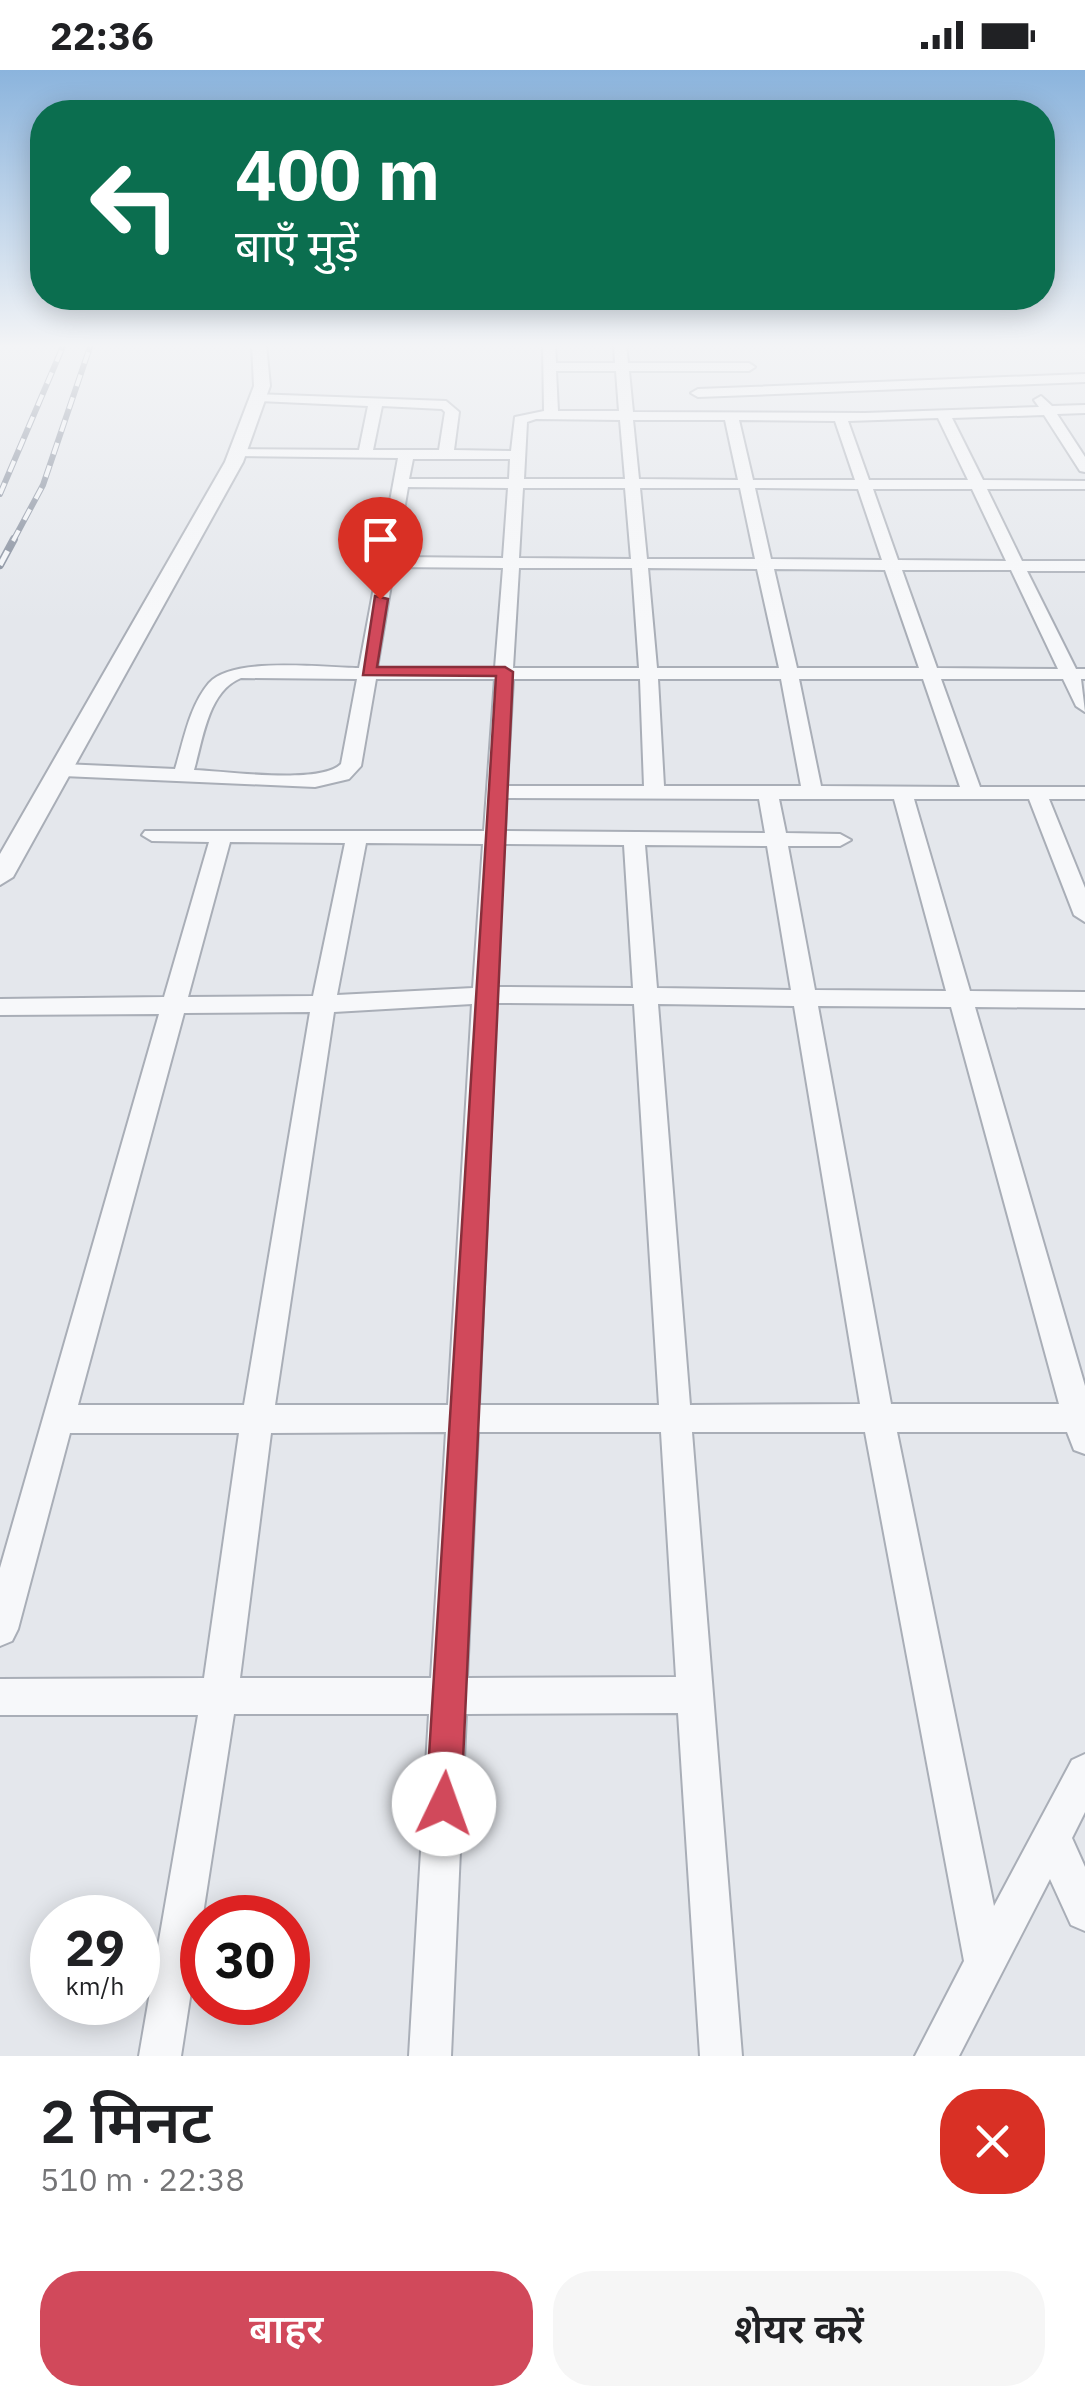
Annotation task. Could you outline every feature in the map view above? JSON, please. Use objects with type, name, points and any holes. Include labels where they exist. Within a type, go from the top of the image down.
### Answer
[{"type":"street","points":[[0,840],[220,464],[231,437]]},
{"type":"street","points":[[0,878],[193,540],[244,437]]},
{"type":"street","points":[[364,455],[368,437]]},
{"type":"street","points":[[446,454],[448,437]]},
{"type":"street","points":[[430,2056],[484,995],[519,437]]},
{"type":"street","points":[[628,437],[654,792]]},
{"type":"street","points":[[725,437],[746,484],[790,674],[812,792]]},
{"type":"street","points":[[846,437],[972,792]]},
{"type":"street","points":[[953,437],[1076,674],[1085,706]]},
{"type":"street","points":[[1065,437],[1085,468]]},
{"type":"street","points":[[238,452],[518,455]]},
{"type":"street","points":[[62,770],[315,781],[342,775],[351,766],[406,456]]},
{"type":"street","points":[[401,483],[1085,485]]},
{"type":"street","points":[[386,562],[1085,566]]},
{"type":"street","points":[[183,774],[212,690],[223,678],[239,673],[1076,674]]},
{"type":"street","points":[[496,792],[1085,792]]},
{"type":"street","points":[[768,792],[878,1418],[985,1964]]},
{"type":"street","points":[[57,1420],[878,1418],[1083,1425],[902,792]]},
{"type":"street","points":[[1036,792],[1085,915]]},
{"type":"street","points":[[152,835],[840,840]]},
{"type":"street","points":[[0,1628],[221,836]]},
{"type":"street","points":[[160,2056],[219,1697],[257,1419],[323,1004],[357,837]]},
{"type":"street","points":[[634,838],[721,2056]]},
{"type":"street","points":[[0,1006],[323,1004],[484,995],[1085,1000]]},
{"type":"street","points":[[0,1697],[694,1695]]},
{"type":"street","points":[[936,2056],[1085,1774]]},
{"type":"street","points":[[1052,1837],[1085,1911]]},
{"type":"railway","points":[[0,494],[24,437]]},
{"type":"railway","points":[[13,541],[43,485],[59,437]]},
{"type":"railway","points":[[0,565],[14,539]]},
{"type":"route","points":[[380,599],[368,672],[505,672],[486,956],[444,1804]]}]
